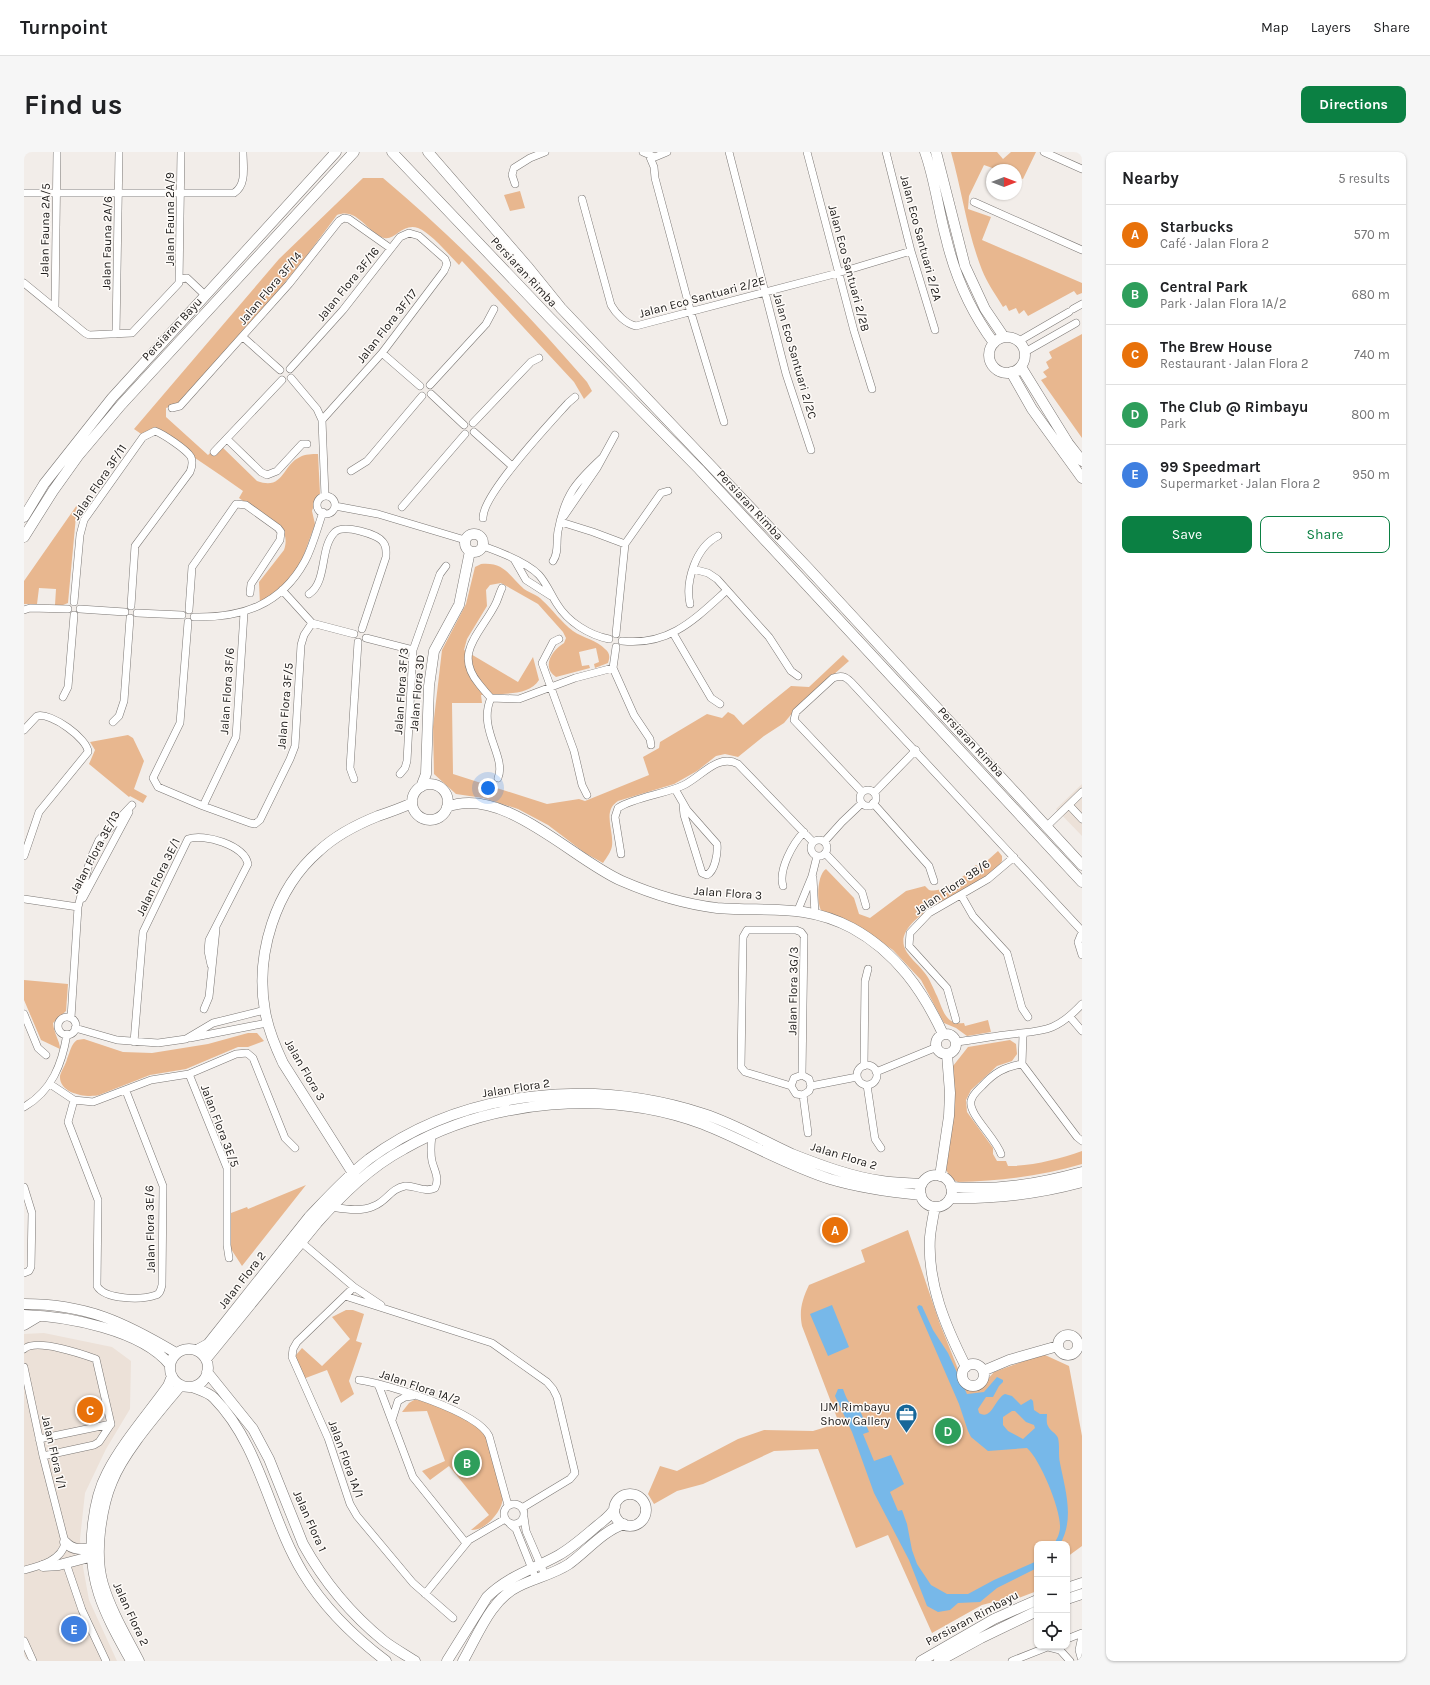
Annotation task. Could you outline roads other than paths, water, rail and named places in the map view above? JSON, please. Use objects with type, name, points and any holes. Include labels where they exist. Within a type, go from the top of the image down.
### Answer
[{"type":"street","name":"Jalan Fauna 2A/5","points":[[55,308],[57,152]]},
{"type":"street","name":"Jalan Fauna 2A/6","points":[[116,334],[119,152]]},
{"type":"street","name":"Jalan Fauna 2A/9","points":[[181,152],[180,278],[187,278],[205,295]]},
{"type":"street","points":[[24,193],[234,193],[240,190],[242,185],[243,152]]},
{"type":"street","name":"Persiaran Bayu","points":[[24,517],[44,484],[75,443],[132,375],[336,152]]},
{"type":"street","name":"Persiaran Bayu","points":[[24,537],[52,491],[121,405],[354,152]]},
{"type":"street","name":"Persiaran Rimba","points":[[392,152],[550,318],[699,469],[1082,882]]},
{"type":"street","name":"Persiaran Rimba","points":[[428,152],[527,266],[561,308],[792,551],[1082,865]]},
{"type":"street","points":[[515,184],[512,175],[514,168],[530,158],[545,152]]},
{"type":"street","points":[[646,154],[660,156],[668,152]]},
{"type":"street","name":"Jalan Eco Santuari 2/2C","points":[[729,152],[786,374],[811,450]]},
{"type":"street","name":"Jalan Eco Santuari 2/2B","points":[[807,152],[838,273],[872,389]]},
{"type":"street","name":"Jalan Eco Santuari 2/2A","points":[[886,152],[911,251],[935,330]]},
{"type":"street","points":[[925,152],[955,270],[966,296],[985,331],[994,343]]},
{"type":"street","points":[[936,152],[965,266],[985,309],[1004,337]]},
{"type":"street","points":[[1044,152],[1082,169]]},
{"type":"street","points":[[646,154],[654,167],[655,178],[691,313],[724,422]]},
{"type":"street","points":[[654,167],[660,156]]},
{"type":"street","name":"Jalan Eco Santuari 2/2E","points":[[582,199],[614,310],[630,325],[636,326],[691,313],[838,273],[911,251]]},
{"type":"street","points":[[974,202],[1082,250]]},
{"type":"street","name":"Jalan Flora 3F/14","points":[[172,408],[178,408],[183,403],[243,337],[298,272],[334,226],[342,219],[346,218],[351,220],[390,248]]},
{"type":"street","name":"Jalan Flora 3F/16","points":[[290,369],[343,310],[400,237],[409,232],[417,235],[429,244]]},
{"type":"street","name":"Jalan Flora 3F/17","points":[[322,420],[382,353],[446,268],[445,259],[429,244]]},
{"type":"street","points":[[24,283],[89,335],[132,333],[176,286],[180,278]]},
{"type":"street","points":[[1019,341],[1082,304]]},
{"type":"street","points":[[430,385],[486,324],[494,309]]},
{"type":"street","points":[[1025,352],[1079,321]]},
{"type":"street","points":[[243,337],[280,370]]},
{"type":"street","points":[[1004,337],[1009,337],[1019,341],[1025,352],[1025,358],[1021,367],[1011,372],[1000,371],[992,364],[990,353],[994,343],[1004,337]]},
{"type":"street","points":[[382,353],[420,386]]},
{"type":"street","points":[[473,423],[531,362],[539,358]]},
{"type":"street","points":[[1021,367],[1042,403],[1068,443],[1082,461]]},
{"type":"street","points":[[280,370],[285,368],[290,369],[293,373],[291,378],[287,381],[282,380]]},
{"type":"street","points":[[280,370],[279,375],[282,380]]},
{"type":"street","points":[[1011,372],[1032,409],[1082,478]]},
{"type":"street","points":[[291,378],[317,409],[322,420],[325,496]]},
{"type":"street","points":[[214,452],[282,380]]},
{"type":"street","points":[[420,386],[424,383],[430,385]]},
{"type":"street","points":[[430,385],[432,388],[432,394],[464,425]]},
{"type":"street","points":[[420,386],[419,391],[422,396]]},
{"type":"street","points":[[351,472],[367,461],[422,396],[432,394]]},
{"type":"street","points":[[483,518],[484,508],[512,466],[575,397]]},
{"type":"street","points":[[465,434],[462,430],[464,425],[468,422],[473,423]]},
{"type":"street","points":[[473,423],[475,428],[474,432]]},
{"type":"street","name":"Jalan Flora 3F/11","points":[[74,602],[80,535],[84,520],[145,435],[155,431],[175,443],[190,456],[192,467],[190,472],[135,546],[131,606]]},
{"type":"street","points":[[474,432],[512,466]]},
{"type":"street","points":[[465,434],[470,435],[474,432]]},
{"type":"street","points":[[402,507],[465,434]]},
{"type":"street","points":[[553,561],[556,556],[561,522],[603,457],[615,434]]},
{"type":"street","points":[[227,439],[261,472],[267,474],[276,471],[302,444],[308,444]]},
{"type":"street","points":[[616,634],[625,544],[661,493],[668,491]]},
{"type":"street","points":[[325,496],[333,499],[335,506],[331,512],[323,512],[319,509],[318,504],[321,498],[325,496]]},
{"type":"street","points":[[189,610],[190,572],[194,563],[236,504],[246,505],[278,528],[281,532],[280,540],[253,581],[250,592]]},
{"type":"street","points":[[335,506],[378,514],[466,540]]},
{"type":"street","points":[[194,616],[223,616],[244,613],[263,604],[282,590],[297,574],[305,561],[323,512]]},
{"type":"street","points":[[561,522],[586,529],[625,544]]},
{"type":"street","points":[[309,594],[316,586],[329,543],[335,532],[340,529],[350,528],[380,539],[385,546],[386,557],[362,629]]},
{"type":"street","points":[[471,534],[477,534],[482,538],[483,546],[478,551],[470,551],[466,546],[466,540],[471,534]]},
{"type":"street","points":[[690,604],[690,582],[695,563],[711,540],[718,536]]},
{"type":"street","points":[[483,546],[529,567],[539,575],[554,598],[572,621],[592,633],[609,639],[611,644],[616,646]]},
{"type":"street","name":"Jalan Flora 3D","points":[[420,787],[426,774],[427,724],[432,660],[436,644],[459,605],[470,551]]},
{"type":"street","points":[[514,559],[526,580],[547,592],[554,598]]},
{"type":"street","name":"Jalan Flora 3F/3","points":[[400,774],[405,768],[407,761],[413,650],[440,574],[446,566]]},
{"type":"street","points":[[693,569],[713,576],[769,638],[790,671],[798,676]]},
{"type":"street","points":[[502,588],[496,604],[470,646],[468,655],[468,666],[471,673],[492,698],[519,699],[549,686],[613,668]]},
{"type":"street","points":[[282,590],[312,623],[329,629],[354,634]]},
{"type":"street","points":[[622,641],[646,641],[673,633],[696,619],[726,591]]},
{"type":"street","points":[[68,609],[69,605],[74,602],[79,605],[80,609]]},
{"type":"street","points":[[130,618],[126,616],[126,607],[135,607],[137,613]]},
{"type":"street","points":[[24,610],[30,608],[68,609]]},
{"type":"street","points":[[68,609],[70,613],[74,615]]},
{"type":"street","points":[[80,609],[125,612]]},
{"type":"street","points":[[63,697],[68,687],[74,615],[77,614],[80,609]]},
{"type":"street","points":[[189,610],[193,612],[194,616]]},
{"type":"street","points":[[182,615],[184,611],[189,610]]},
{"type":"street","points":[[130,618],[134,617],[137,613],[182,615]]},
{"type":"street","name":"Jalan Flora 3F/6","points":[[203,806],[236,737],[244,613]]},
{"type":"street","points":[[182,615],[184,620],[188,622]]},
{"type":"street","points":[[188,622],[192,621],[194,616]]},
{"type":"street","points":[[113,722],[119,716],[124,701],[130,618]]},
{"type":"street","points":[[188,622],[180,723],[153,778],[156,786],[203,806]]},
{"type":"street","name":"Jalan Flora 3F/5","points":[[203,806],[250,823],[255,824],[260,820],[293,750],[301,644],[312,623]]},
{"type":"street","points":[[362,629],[365,632],[366,638]]},
{"type":"street","points":[[354,634],[356,631],[362,629]]},
{"type":"street","points":[[673,633],[711,698],[720,704]]},
{"type":"street","points":[[354,634],[355,640],[358,642],[350,768],[354,779]]},
{"type":"street","points":[[609,639],[612,635],[616,634]]},
{"type":"street","points":[[616,634],[621,637],[622,641]]},
{"type":"street","points":[[366,638],[413,650]]},
{"type":"street","points":[[358,642],[363,642],[366,638]]},
{"type":"street","points":[[559,639],[553,642],[542,660],[549,686],[574,751],[582,785],[587,795]]},
{"type":"street","points":[[616,646],[619,646],[622,641]]},
{"type":"street","points":[[616,646],[613,668],[634,715],[650,739],[651,745]]},
{"type":"street","points":[[862,792],[794,720],[796,712],[833,678],[845,677],[916,750],[1082,931],[1078,942],[1082,955]]},
{"type":"street","points":[[492,698],[489,706],[488,727],[500,764],[498,778]]},
{"type":"street","points":[[24,730],[33,719],[42,715],[49,716],[84,741],[88,752],[39,812],[24,856]]},
{"type":"street","points":[[873,803],[875,796],[874,793],[916,750]]},
{"type":"street","points":[[621,854],[615,817],[616,811],[622,806],[675,789],[698,777],[715,764],[727,760],[740,767],[813,842]]},
{"type":"street","name":"Jalan Flora 3D","points":[[426,774],[432,785]]},
{"type":"street","points":[[416,813],[412,802],[416,791],[420,787],[432,785],[438,786],[452,805]]},
{"type":"street","points":[[675,789],[683,804],[718,844],[717,856],[711,873],[708,875],[704,875],[701,871],[684,815],[683,804]]},
{"type":"street","points":[[862,792],[869,790],[874,793]]},
{"type":"street","points":[[862,792],[860,797],[862,803]]},
{"type":"street","points":[[1046,827],[1082,792]]},
{"type":"street","name":"Jalan Flora 3","points":[[356,1177],[283,1062],[267,1023],[265,1010],[264,960],[271,925],[280,902],[291,884],[318,851],[338,837],[378,816],[399,810],[412,802]]},
{"type":"street","points":[[862,803],[868,805],[873,803]]},
{"type":"street","points":[[824,842],[862,803]]},
{"type":"street","points":[[873,803],[929,866],[934,881]]},
{"type":"street","name":"Jalan Flora 3","points":[[399,810],[416,813],[420,817],[431,820],[441,816],[452,805],[474,804],[509,812],[550,834],[601,871],[640,888],[676,901],[719,908],[798,910],[841,922],[872,940],[897,962],[919,988],[944,1034],[950,1034],[956,1042]]},
{"type":"street","points":[[1069,804],[1082,819]]},
{"type":"street","name":"Jalan Flora 3E/13","points":[[71,1018],[78,907],[92,856],[97,843],[132,805],[78,907]]},
{"type":"street","points":[[783,886],[782,875],[791,848],[804,832]]},
{"type":"street","name":"Jalan Flora 3E/1","points":[[134,1042],[143,932],[188,839],[203,837],[224,843],[242,852],[247,860],[245,872],[216,929],[211,934],[208,945],[211,965],[209,997],[204,1009]]},
{"type":"street","points":[[813,842],[820,840],[824,842],[827,846],[825,853]]},
{"type":"street","points":[[813,842],[811,850],[817,856]]},
{"type":"street","points":[[817,856],[825,853]]},
{"type":"street","points":[[825,853],[862,892],[866,906]]},
{"type":"street","points":[[798,910],[812,876],[817,856]]},
{"type":"street","name":"Jalan Flora 3B/6","points":[[956,1020],[946,988],[912,950],[908,938],[914,928],[929,913],[993,875],[1014,857]]},
{"type":"street","points":[[812,876],[815,914]]},
{"type":"street","points":[[961,895],[973,916],[1007,953],[1022,1008],[1028,1017]]},
{"type":"street","points":[[24,898],[78,907]]},
{"type":"street","name":"Jalan Flora 3G/3","points":[[791,1086],[745,1072],[741,1063],[743,937],[747,930],[796,930],[801,932],[804,936],[802,1075]]},
{"type":"street","points":[[864,1066],[865,981],[868,969]]},
{"type":"street","points":[[947,1054],[955,1048],[956,1042],[1040,1032],[1070,1017],[1082,1004]]},
{"type":"street","points":[[186,1039],[213,1023],[265,1010]]},
{"type":"street","points":[[24,1014],[38,1048],[46,1055]]},
{"type":"street","points":[[1070,1017],[1082,1031]]},
{"type":"street","points":[[63,1018],[71,1018],[75,1022],[75,1028],[72,1032],[67,1034],[60,1030],[58,1025],[63,1018]]},
{"type":"street","points":[[75,1028],[117,1040],[158,1043],[267,1023]]},
{"type":"street","points":[[24,1107],[40,1096],[50,1084],[62,1058],[67,1034]]},
{"type":"street","points":[[944,1034],[938,1038],[937,1046],[939,1051],[947,1054]]},
{"type":"street","points":[[1023,1034],[1022,1064],[1077,1137],[1082,1141]]},
{"type":"street","points":[[876,1072],[937,1046]]},
{"type":"street","points":[[50,1084],[74,1100],[93,1102],[126,1091],[154,1079],[189,1074],[236,1054],[245,1052],[252,1056],[284,1138],[295,1148]]},
{"type":"street","points":[[940,1176],[949,1116],[950,1093],[947,1054]]},
{"type":"street","points":[[1001,1154],[996,1141],[972,1111],[971,1100],[972,1096],[1000,1070],[1022,1064]]},
{"type":"street","points":[[857,1078],[859,1069],[864,1066],[871,1067],[876,1072]]},
{"type":"street","points":[[857,1078],[860,1082],[867,1085],[875,1081],[876,1072]]},
{"type":"street","name":"Jalan Flora 3E/5","points":[[189,1074],[227,1168],[227,1245],[229,1258]]},
{"type":"street","points":[[802,1075],[809,1079],[811,1086],[809,1091],[803,1095],[794,1092],[791,1086],[794,1078],[802,1075]]},
{"type":"street","points":[[811,1086],[857,1078]]},
{"type":"street","points":[[867,1085],[874,1135],[881,1148]]},
{"type":"street","name":"Jalan Flora 3E/6","points":[[74,1100],[68,1122],[98,1200],[97,1286],[104,1293],[120,1298],[155,1296],[162,1288],[163,1191],[161,1181],[126,1091]]},
{"type":"street","name":"Jalan Flora 2","points":[[206,1359],[301,1242],[331,1208],[369,1159],[399,1140],[459,1113],[498,1102],[575,1093],[644,1098],[706,1114],[794,1155],[841,1171],[881,1181],[922,1184]]},
{"type":"street","points":[[803,1095],[808,1133]]},
{"type":"street","name":"Jalan Flora 2","points":[[198,1350],[208,1344],[309,1217],[356,1177],[404,1149],[432,1135],[462,1122],[500,1112],[575,1103],[642,1108],[702,1124],[791,1164],[829,1179],[879,1191],[921,1196]]},
{"type":"street","points":[[331,1208],[365,1209],[374,1206],[393,1190],[399,1187],[407,1186],[426,1190],[435,1188],[437,1178],[432,1161],[432,1135]]},
{"type":"street","points":[[951,1187],[980,1189],[1010,1187],[1043,1182],[1082,1172]]},
{"type":"street","points":[[940,1176],[948,1182],[951,1187],[950,1198],[944,1204],[935,1207],[925,1203],[921,1196],[922,1184],[929,1177],[940,1176]]},
{"type":"street","points":[[950,1198],[980,1199],[1045,1192],[1082,1182]]},
{"type":"street","points":[[24,1187],[32,1206],[33,1217],[31,1267],[29,1271],[24,1274]]},
{"type":"street","points":[[935,1207],[930,1238],[932,1270],[938,1304],[948,1331],[966,1367]]},
{"type":"street","points":[[301,1242],[354,1287],[388,1310]]},
{"type":"street","name":"Jalan Flora 1A/1","points":[[354,1287],[297,1342],[291,1355],[328,1438],[350,1504],[357,1516],[399,1567],[425,1594],[453,1618]]},
{"type":"street","points":[[344,1296],[492,1343],[547,1382],[553,1389],[575,1473],[570,1479],[522,1508]]},
{"type":"street","points":[[24,1304],[61,1306],[109,1318],[136,1329],[176,1353]]},
{"type":"street","points":[[24,1315],[41,1315],[86,1322],[116,1332],[148,1347],[164,1357],[170,1365],[172,1376],[181,1385],[192,1386],[213,1397],[234,1424],[248,1448],[263,1479],[275,1514],[288,1543],[303,1572],[322,1601],[352,1634],[386,1661]]},
{"type":"street","points":[[24,1325],[41,1315]]},
{"type":"street","points":[[24,1349],[31,1345],[58,1348],[96,1358],[110,1424],[99,1442],[94,1445],[42,1456]]},
{"type":"street","points":[[983,1371],[1009,1360],[1058,1346]]},
{"type":"street","points":[[170,1365],[176,1353],[186,1348],[198,1350],[206,1359],[207,1372],[202,1382],[192,1386]]},
{"type":"street","points":[[976,1364],[983,1371],[982,1381],[972,1385],[964,1380],[963,1373],[966,1367],[976,1364]]},
{"type":"street","name":"Jalan Flora 1/1","points":[[24,1367],[42,1456],[65,1542]]},
{"type":"street","name":"Jalan Flora 1","points":[[207,1372],[253,1429],[269,1459],[303,1544],[310,1557],[348,1606],[363,1622],[385,1642],[415,1661]]},
{"type":"street","name":"Jalan Flora 2","points":[[131,1661],[99,1596],[94,1581],[98,1496],[106,1474],[117,1455],[168,1386],[172,1376]]},
{"type":"street","name":"Jalan Flora 1A/2","points":[[359,1380],[378,1384],[459,1411],[487,1431],[508,1506]]},
{"type":"street","points":[[378,1384],[413,1477],[466,1543]]},
{"type":"street","name":"Jalan Flora 2","points":[[139,1661],[109,1601],[95,1551],[104,1507],[112,1481],[129,1452],[181,1385]]},
{"type":"street","points":[[392,1420],[398,1401],[405,1397],[419,1397]]},
{"type":"street","points":[[39,1439],[110,1424]]},
{"type":"street","points":[[447,1661],[487,1597],[506,1580],[560,1555],[611,1514],[618,1500],[629,1494],[637,1496],[645,1504],[646,1511],[641,1521],[635,1525],[624,1524],[616,1518],[615,1507]]},
{"type":"street","points":[[522,1508],[514,1504],[508,1506],[504,1512],[507,1522],[516,1529],[541,1577]]},
{"type":"street","points":[[522,1508],[526,1531],[536,1566]]},
{"type":"street","points":[[425,1594],[466,1543],[473,1537],[507,1522],[518,1523],[524,1517]]},
{"type":"street","points":[[463,1661],[499,1601],[509,1591],[565,1567],[609,1532],[624,1524]]},
{"type":"street","points":[[43,1566],[60,1554],[64,1548],[65,1542],[73,1548],[95,1551]]},
{"type":"street","points":[[24,1570],[66,1563],[95,1551]]},
{"type":"street","points":[[66,1563],[82,1610],[106,1661]]},
{"type":"street","points":[[1070,1587],[1082,1583]]},
{"type":"street","points":[[1070,1598],[1082,1594]]},
{"type":"street","name":"Persiaran Rimbayu","points":[[920,1661],[994,1619],[1034,1601]]},
{"type":"street","name":"Persiaran Rimbayu","points":[[939,1661],[981,1638],[1035,1613]]},
{"type":"street","points":[[1070,1638],[1082,1633]]},
{"type":"street","points":[[1082,1636],[1079,1650],[1082,1661]]},
{"type":"street","points":[[24,1641],[33,1661]]},
{"type":"street","points":[[1012,1661],[1042,1649]]},
{"type":"street","points":[[1057,1649],[1070,1661]]},
{"type":"water","points":[[832,1305],[849,1347],[828,1356],[810,1314]]},
{"type":"water","points":[[919,1305],[922,1306],[933,1330],[948,1353],[967,1394],[984,1392],[997,1377],[1003,1380],[993,1397],[986,1397],[978,1409],[979,1413],[983,1415],[990,1412],[1005,1394],[1012,1396],[1021,1405],[1031,1399],[1033,1401],[1034,1410],[1040,1414],[1047,1414],[1047,1425],[1058,1438],[1059,1460],[1068,1504],[1067,1524],[1062,1541],[1056,1541],[1060,1529],[1059,1519],[1049,1485],[1032,1454],[1027,1448],[988,1451],[971,1437],[959,1404],[917,1307]],"holes":[[[1012,1411],[1015,1411],[1026,1422],[1034,1425],[1035,1428],[1023,1439],[1008,1431],[1003,1425],[1003,1417]]]},
{"type":"water","points":[[838,1389],[843,1389],[850,1404],[859,1408],[869,1432],[863,1434],[874,1461],[891,1455],[904,1484],[890,1492],[898,1511],[902,1510],[917,1564],[931,1585],[947,1594],[968,1594],[994,1580],[1034,1562],[1034,1570],[997,1588],[980,1602],[958,1603],[950,1610],[938,1612],[927,1606],[909,1560],[874,1493],[852,1432],[835,1396]]},
{"type":"place","name":"Starbucks","points":[[835,1230]]},
{"type":"place","name":"The Brew House","points":[[90,1410]]},
{"type":"place","name":"The Club @ Rimbayu","points":[[948,1431]]},
{"type":"place","name":"IJM Rimbayu Show Gallery","points":[[906,1434]]},
{"type":"place","name":"Central Park","points":[[467,1463]]},
{"type":"place","name":"99 Speedmart","points":[[74,1629]]}]
